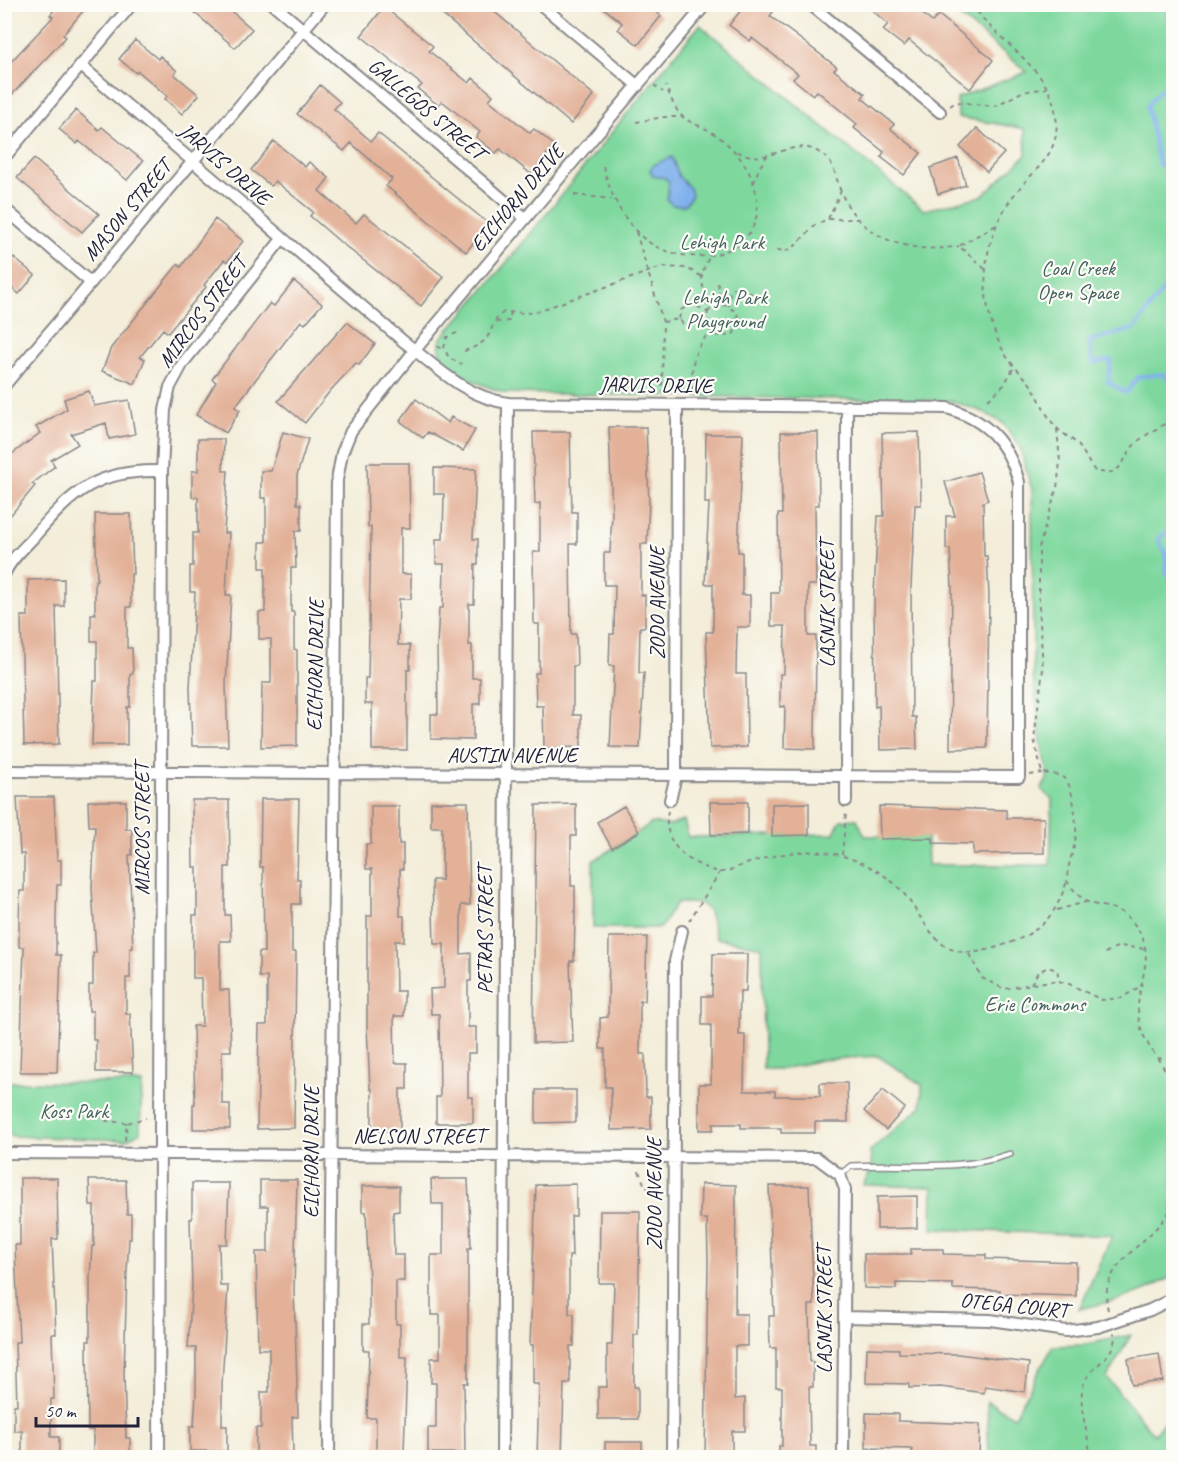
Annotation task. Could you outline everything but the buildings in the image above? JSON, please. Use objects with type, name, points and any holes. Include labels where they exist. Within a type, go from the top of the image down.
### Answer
[{"type":"street","points":[[4,158],[132,4]]},
{"type":"street","name":"GALLEGOS STREET","points":[[273,4],[525,218]]},
{"type":"street","name":"MASON STREET","points":[[4,386],[325,4]]},
{"type":"street","points":[[540,4],[638,86]]},
{"type":"street","name":"EICHORN DRIVE","points":[[329,1458],[333,774],[337,480],[342,453],[351,431],[415,350],[706,4]]},
{"type":"street","points":[[810,4],[940,112]]},
{"type":"street","name":"JARVIS DRIVE","points":[[81,65],[282,239],[456,384],[488,400],[508,403],[947,408],[969,415],[988,429],[1013,460],[1019,482],[1019,777]]},
{"type":"street","points":[[4,208],[91,283]]},
{"type":"street","name":"MIRCOS STREET","points":[[159,1458],[162,471],[165,410],[170,387],[183,363],[282,239]]},
{"type":"street","name":"PETRAS STREET","points":[[502,1458],[508,403]]},
{"type":"street","name":"ZODO AVENUE","points":[[670,800],[676,776],[677,405]]},
{"type":"street","name":"LASNIK STREET","points":[[846,801],[847,406]]},
{"type":"street","points":[[4,575],[61,505],[91,482],[122,474],[162,471]]},
{"type":"street","name":"AUSTIN AVENUE","points":[[4,771],[1019,777]]},
{"type":"street","name":"ZODO AVENUE","points":[[672,1458],[675,961],[682,931]]},
{"type":"street","name":"NELSON STREET","points":[[4,1153],[817,1158],[840,1175]]},
{"type":"street","name":"LASNIK STREET","points":[[840,1175],[845,1189],[843,1458]]},
{"type":"street","name":"OTEGA COURT","points":[[844,1317],[990,1320],[1066,1331],[1098,1327],[1150,1310],[1173,1298]]},
{"type":"lane","points":[[840,1175],[851,1166],[948,1166],[986,1163],[1010,1154]]},
{"type":"path","points":[[972,4],[1047,88],[1055,108],[1057,125],[1049,157],[1011,199],[996,225],[985,268],[990,316],[995,334],[1014,367],[1030,384],[1057,429],[1076,443],[1095,471],[1104,473],[1114,471],[1122,465],[1137,443],[1173,419]]},
{"type":"path","points":[[666,86],[683,117]]},
{"type":"path","points":[[956,102],[995,106],[1022,92],[1047,88]]},
{"type":"path","points":[[636,122],[664,117],[683,117],[719,137],[737,152],[752,157],[767,156],[795,146],[820,152],[831,162],[841,191],[858,219],[884,239],[902,247],[939,250],[959,246],[996,225]]},
{"type":"path","points":[[603,166],[612,199],[636,232],[652,245],[674,254],[710,256],[729,251],[751,233],[758,211],[754,184],[737,152]]},
{"type":"path","points":[[754,184],[759,168],[767,156]]},
{"type":"path","points":[[828,219],[841,191]]},
{"type":"path","points":[[574,195],[612,199]]},
{"type":"path","points":[[777,250],[786,251],[794,247],[815,225],[828,219],[858,219]]},
{"type":"path","points":[[636,232],[663,322],[662,391]]},
{"type":"path","points":[[959,246],[985,268]]},
{"type":"path","points":[[692,391],[692,362],[695,350],[710,332],[701,276],[710,256]]},
{"type":"path","points":[[464,351],[484,343],[504,312],[532,313],[649,270],[672,266],[686,268],[701,276]]},
{"type":"path","points":[[718,283],[720,305]]},
{"type":"path","points":[[729,306],[730,293],[734,288],[742,288],[752,294]]},
{"type":"path","points":[[707,312],[695,305],[687,306],[681,310],[679,319],[684,326],[692,328],[698,325],[713,306],[720,305],[729,306],[737,312],[739,318],[733,335],[720,336],[710,332]]},
{"type":"path","points":[[496,322],[509,321],[512,312]]},
{"type":"path","points":[[663,322],[679,319]]},
{"type":"path","points":[[457,333],[447,337],[444,348],[449,358],[462,364]]},
{"type":"path","points":[[438,347],[444,348]]},
{"type":"path","points":[[988,400],[1004,385],[1014,367]]},
{"type":"path","points":[[1057,429],[1060,462],[1057,488],[1043,526],[1039,546],[1039,607],[1043,669],[1034,739],[1042,773],[1060,776],[1066,780],[1073,792],[1076,837],[1068,860],[1067,881],[1057,910]]},
{"type":"path","points":[[670,800],[666,818],[675,846],[687,861],[720,872],[779,854],[814,851],[842,855],[881,873],[899,888],[935,935],[948,948],[968,953],[994,949],[1028,935],[1057,910],[1087,902],[1111,907],[1134,924],[1146,949],[1145,971],[1139,987],[1140,1024],[1147,1044],[1173,1085]]},
{"type":"path","points":[[842,855],[846,801]]},
{"type":"path","points":[[682,931],[720,872]]},
{"type":"path","points":[[1067,881],[1087,902]]},
{"type":"path","points":[[1106,953],[1119,946],[1146,949]]},
{"type":"path","points":[[968,953],[982,978],[1004,989],[1060,982],[1102,1000],[1122,998],[1139,987]]},
{"type":"path","points":[[1031,984],[1038,972],[1048,967],[1057,970],[1060,982]]},
{"type":"path","points":[[1157,1058],[1173,1060]]},
{"type":"path","points":[[97,1116],[107,1121],[127,1124],[146,1118]]},
{"type":"path","points":[[125,1140],[127,1124]]},
{"type":"path","points":[[639,1171],[645,1186],[659,1196]]},
{"type":"path","points":[[1109,1314],[1105,1291],[1110,1276],[1159,1228],[1173,1204]]},
{"type":"path","points":[[1090,1458],[1082,1398],[1083,1384],[1094,1367],[1111,1351],[1114,1334]]},
{"type":"green space","points":[[946,5],[1173,5],[1173,1276],[1128,1297],[1079,1309],[1112,1236],[932,1229],[933,1187],[863,1185],[872,1168],[870,1151],[921,1107],[922,1085],[878,1056],[821,1060],[783,1069],[763,1069],[762,947],[716,938],[709,911],[700,903],[676,903],[661,928],[593,928],[593,861],[652,823],[671,825],[684,820],[688,837],[833,834],[841,820],[857,819],[865,836],[927,836],[928,865],[1050,865],[1052,799],[1041,789],[1047,780],[1047,766],[1042,750],[1033,676],[1032,490],[1019,445],[1003,423],[983,412],[951,401],[505,393],[460,374],[443,359],[440,349],[441,338],[475,300],[700,25],[924,210],[982,196],[1026,155],[1025,129],[958,117],[957,98],[1027,72]]},
{"type":"green space","name":"Koss Park","points":[[6,1082],[142,1083],[140,1133],[125,1140],[11,1136],[5,1128]]},
{"type":"green space","points":[[1131,1335],[1107,1378],[1154,1435],[1173,1409],[1173,1457],[989,1457],[987,1401],[1014,1417],[1053,1346],[1082,1345]]},
{"type":"water","points":[[672,157],[679,177],[690,188],[692,195],[685,205],[672,205],[667,199],[669,182],[665,178],[653,176],[650,170],[655,164]]},
{"type":"waterway","points":[[1164,4],[1174,31]]},
{"type":"waterway","points":[[1174,92],[1161,89],[1147,106],[1159,165],[1174,167]]},
{"type":"waterway","points":[[1174,284],[1166,286],[1134,329],[1089,341],[1093,363],[1111,360],[1108,382],[1126,393],[1138,377],[1164,374],[1174,388]]},
{"type":"waterway","points":[[1174,527],[1158,539],[1166,553],[1166,573],[1174,580]]},
{"type":"park label","name":"Lehigh Park","points":[[722,242]]},
{"type":"park label","name":"Coal Creek Open Space","points":[[1078,280]]},
{"type":"park label","name":"Lehigh Park Playground","points":[[725,309]]},
{"type":"park label","name":"Erie Commons","points":[[1035,1004]]}]
